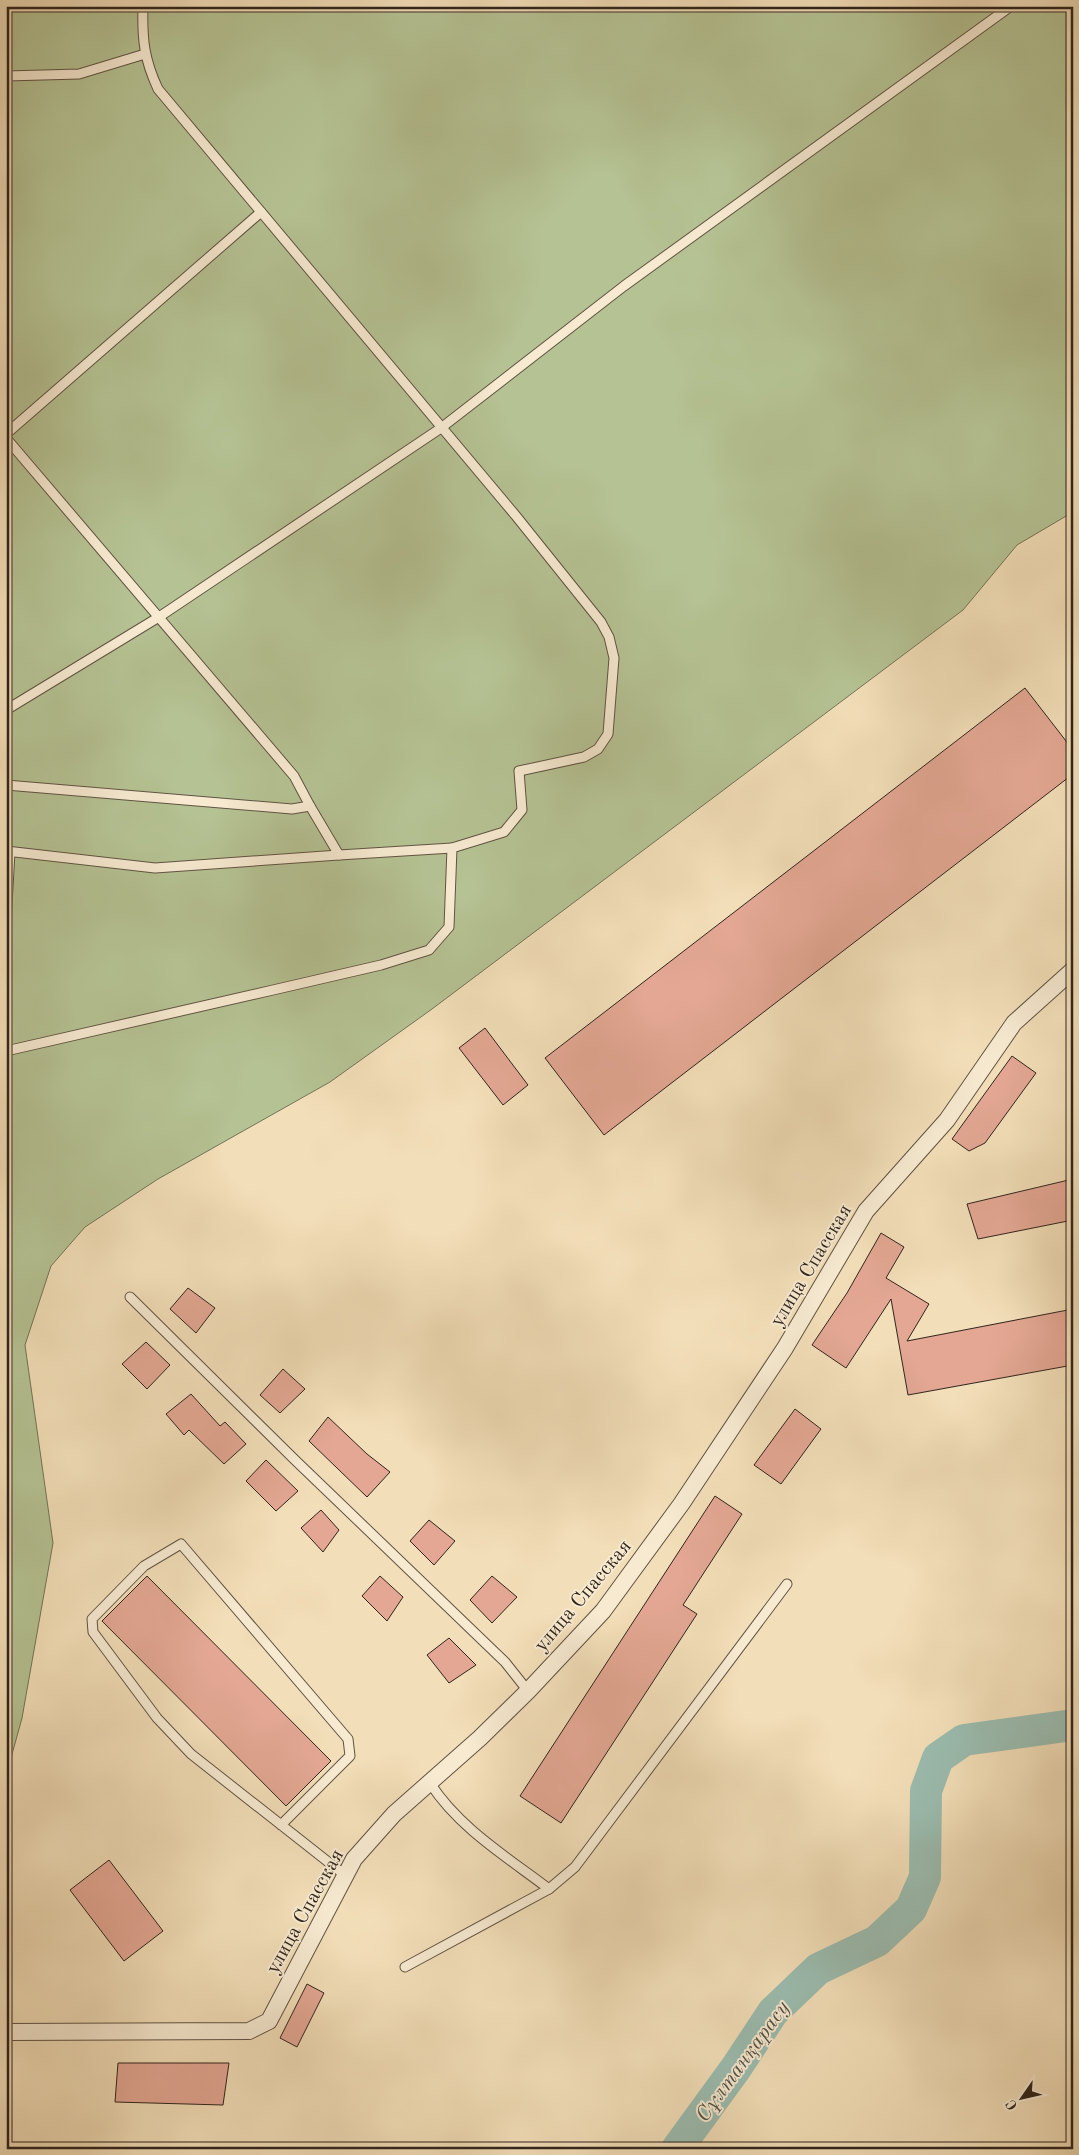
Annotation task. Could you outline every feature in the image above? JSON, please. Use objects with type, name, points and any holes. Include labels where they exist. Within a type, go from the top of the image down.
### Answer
[{"type":"street","name":"улица Спасская","points":[[6,2032],[249,2031],[269,2020],[354,1859],[394,1814],[480,1738],[528,1691],[602,1610],[682,1503],[785,1348],[866,1211],[947,1120],[1014,1023],[1073,970]]},
{"type":"lane","points":[[6,922],[8,852],[155,868],[452,848],[504,832],[522,810],[520,772],[584,757],[598,750],[608,734],[614,658],[609,637],[601,622],[516,516],[158,89],[147,66],[142,32],[143,6]]},
{"type":"lane","points":[[6,710],[158,617],[441,428],[624,286],[1011,6]]},
{"type":"lane","points":[[6,76],[79,74],[145,54]]},
{"type":"lane","points":[[6,434],[261,212]]},
{"type":"lane","points":[[6,438],[294,776],[339,855]]},
{"type":"lane","points":[[6,785],[292,809],[310,806]]},
{"type":"lane","points":[[6,1051],[381,965],[429,950],[449,927],[452,848]]},
{"type":"lane","points":[[130,1297],[295,1460],[505,1662],[528,1691]]},
{"type":"lane","points":[[281,1825],[350,1756],[348,1739],[181,1544],[144,1566],[92,1619],[93,1632],[157,1718],[191,1754],[281,1825],[346,1876]]},
{"type":"lane","points":[[405,1967],[549,1889],[575,1867],[787,1584]]},
{"type":"lane","points":[[430,1783],[438,1796],[464,1824],[549,1889]]},
{"type":"green space","points":[[6,6],[1073,6],[1073,512],[1017,545],[963,610],[432,1009],[330,1082],[158,1179],[85,1227],[51,1266],[25,1345],[53,1543],[22,1718],[6,1776]]},
{"type":"building","points":[[1025,688],[1073,750],[1073,774],[604,1135],[545,1058]]},
{"type":"building","points":[[485,1028],[528,1085],[503,1105],[459,1048]]},
{"type":"building","points":[[1012,1056],[1036,1073],[985,1143],[969,1151],[952,1139]]},
{"type":"building","points":[[1073,1179],[1073,1220],[978,1239],[967,1204]]},
{"type":"building","points":[[881,1233],[904,1247],[886,1278],[929,1304],[907,1341],[1073,1309],[1073,1365],[908,1395],[891,1299],[846,1368],[812,1345],[847,1293]]},
{"type":"building","points":[[188,1288],[215,1308],[196,1333],[170,1309]]},
{"type":"building","points":[[146,1342],[170,1365],[147,1389],[122,1364]]},
{"type":"building","points":[[283,1369],[305,1389],[280,1413],[260,1395]]},
{"type":"building","points":[[191,1394],[220,1426],[225,1422],[246,1444],[224,1464],[189,1430],[184,1435],[166,1414]]},
{"type":"building","points":[[795,1409],[821,1429],[781,1484],[754,1465]]},
{"type":"building","points":[[328,1417],[367,1454],[390,1472],[367,1497],[309,1441]]},
{"type":"building","points":[[266,1460],[298,1491],[276,1511],[246,1481]]},
{"type":"building","points":[[715,1496],[742,1514],[683,1605],[697,1614],[561,1823],[520,1796]]},
{"type":"building","points":[[321,1510],[339,1530],[323,1552],[301,1528]]},
{"type":"building","points":[[429,1520],[455,1541],[434,1565],[410,1541]]},
{"type":"building","points":[[147,1576],[331,1761],[286,1806],[102,1621]]},
{"type":"building","points":[[380,1576],[403,1597],[387,1621],[362,1596]]},
{"type":"building","points":[[492,1576],[517,1597],[492,1623],[470,1600]]},
{"type":"building","points":[[449,1638],[476,1665],[449,1683],[427,1655]]},
{"type":"building","points":[[109,1860],[163,1931],[124,1961],[70,1890]]},
{"type":"building","points":[[307,1984],[324,1993],[297,2047],[280,2038]]},
{"type":"building","points":[[118,2063],[229,2063],[223,2105],[115,2102]]},
{"type":"waterway","name":"Сұлтанқарасу","points":[[677,2149],[736,2068],[773,2012],[818,1969],[877,1941],[911,1909],[925,1877],[926,1791],[938,1758],[964,1740],[1073,1725]]}]
